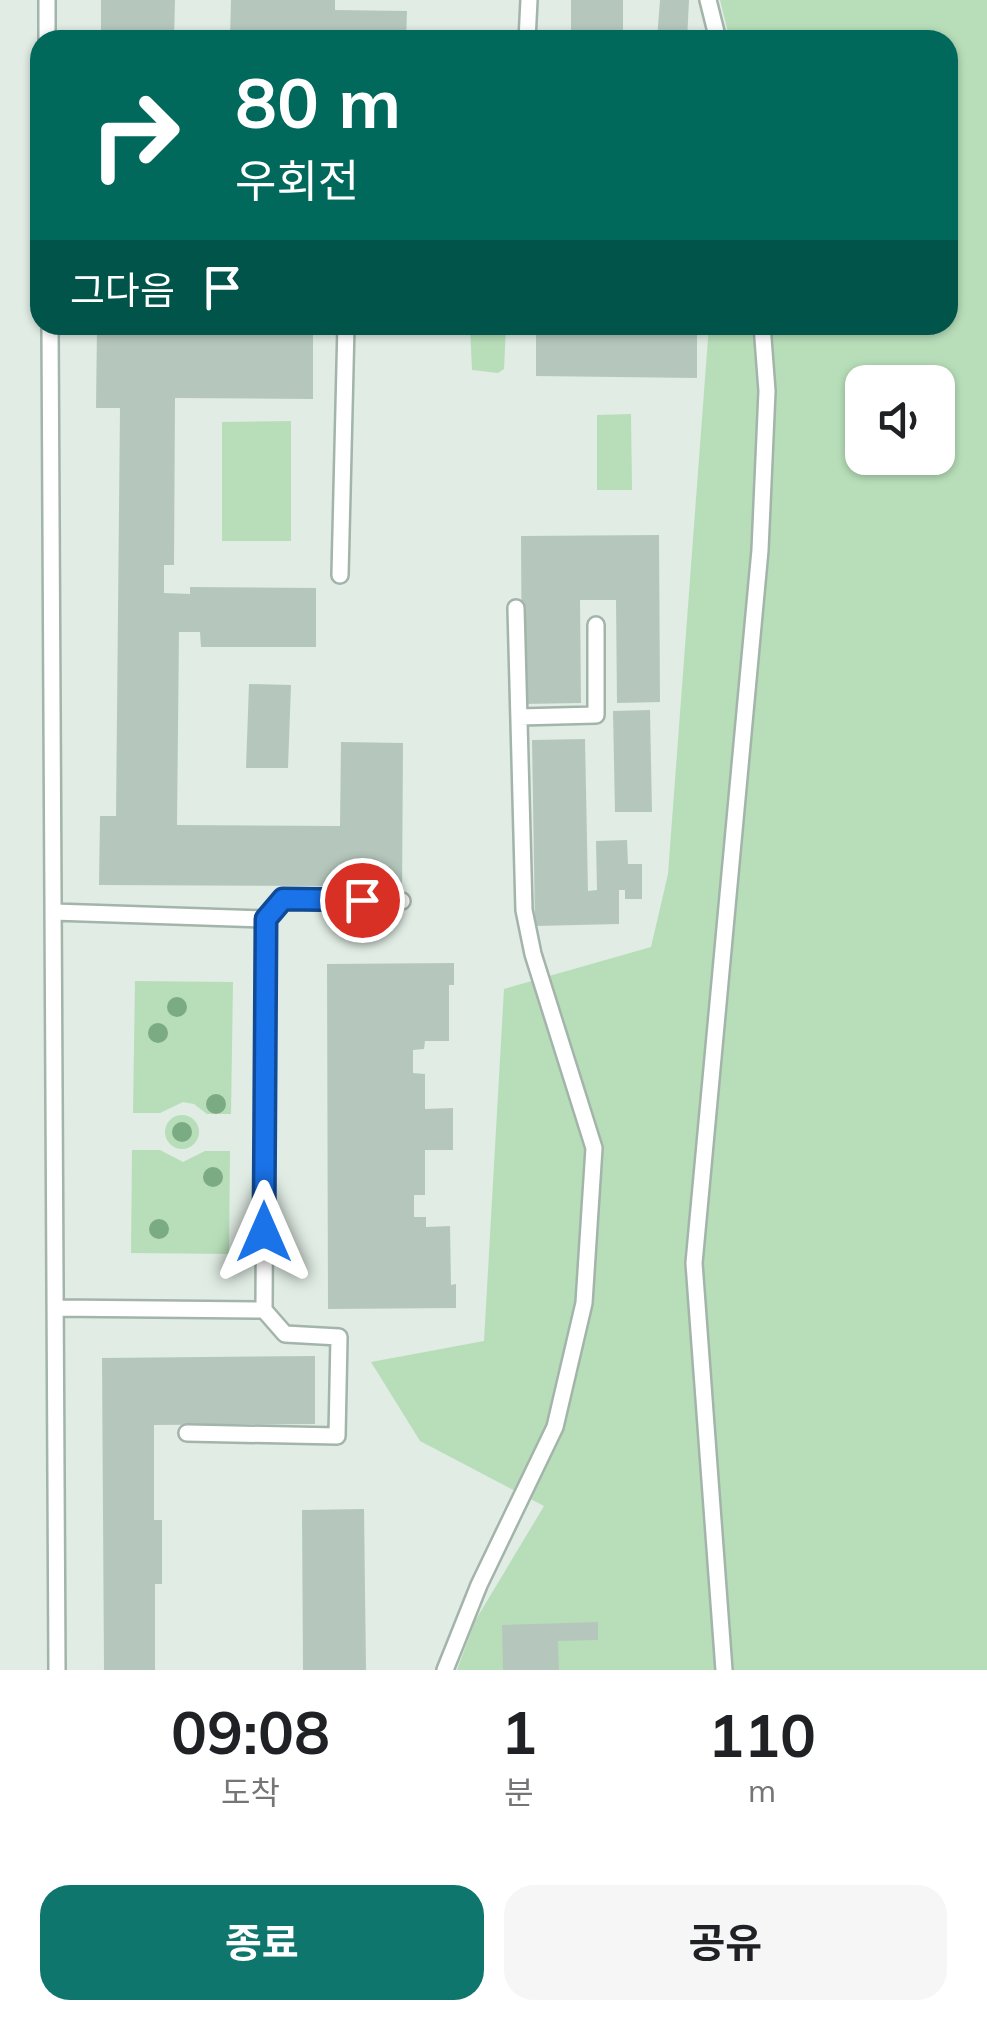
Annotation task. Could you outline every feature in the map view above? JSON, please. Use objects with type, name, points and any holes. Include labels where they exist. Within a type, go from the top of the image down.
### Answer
[{"type":"lane","points":[[47,0],[47,30]]},
{"type":"lane","points":[[527,30],[529,0]]},
{"type":"lane","points":[[708,0],[716,30]]},
{"type":"lane","points":[[50,335],[57,1670]]},
{"type":"lane","points":[[340,574],[346,335]]},
{"type":"lane","points":[[724,1670],[694,1262],[760,550],[767,391],[763,335]]},
{"type":"lane","points":[[445,1670],[479,1586],[555,1427],[584,1303],[594,1148],[532,954],[524,910],[516,608]]},
{"type":"lane","points":[[519,717],[596,715],[596,626]]},
{"type":"lane","points":[[187,1433],[337,1436],[339,1337],[285,1334],[264,1310],[266,919],[283,899],[402,901]]},
{"type":"lane","points":[[54,912],[266,919]]},
{"type":"lane","points":[[56,1308],[264,1310]]},
{"type":"green space","points":[[720,0],[987,0],[987,1670],[457,1670],[475,1621],[544,1506],[420,1441],[371,1362],[484,1341],[504,989],[651,947],[668,874],[708,335],[958,335],[958,30],[728,30]]},
{"type":"green space","points":[[470,335],[506,335],[504,369],[498,373],[472,370]]},
{"type":"green space","points":[[631,414],[632,490],[597,490],[597,415]]},
{"type":"green space","points":[[291,421],[291,541],[222,541],[222,422]]},
{"type":"green space","points":[[135,981],[233,982],[231,1114],[207,1114],[194,1104],[183,1102],[160,1113],[133,1113]]},
{"type":"green space","points":[[182,1115],[194,1120],[199,1132],[194,1144],[182,1149],[170,1144],[165,1132],[170,1120]]},
{"type":"green space","points":[[132,1150],[160,1150],[183,1162],[205,1151],[230,1151],[229,1254],[131,1253]]},
{"type":"building","points":[[101,0],[175,0],[174,30],[101,30]]},
{"type":"building","points":[[231,0],[335,0],[335,10],[407,11],[406,30],[230,30]]},
{"type":"building","points":[[571,0],[623,0],[623,30],[571,30]]},
{"type":"building","points":[[660,0],[689,0],[688,30],[658,30]]},
{"type":"building","points":[[97,335],[313,335],[313,399],[175,398],[174,565],[164,565],[164,593],[190,594],[190,587],[316,588],[316,647],[201,647],[200,632],[179,632],[177,825],[340,826],[341,742],[403,743],[402,896],[345,896],[345,886],[99,885],[100,816],[116,816],[120,408],[96,408]]},
{"type":"building","points":[[536,335],[697,335],[697,378],[536,376]]},
{"type":"building","points":[[659,535],[660,702],[617,703],[616,600],[580,600],[581,703],[522,704],[521,536]]},
{"type":"building","points":[[249,684],[291,685],[288,768],[246,768]]},
{"type":"building","points":[[650,710],[652,812],[615,812],[613,711]]},
{"type":"building","points":[[585,739],[588,891],[597,890],[596,841],[627,840],[628,864],[642,864],[642,899],[625,899],[625,890],[619,890],[619,924],[535,926],[532,740]]},
{"type":"building","points":[[454,963],[454,985],[449,985],[449,1041],[425,1041],[424,1049],[413,1050],[413,1073],[425,1074],[425,1109],[453,1108],[453,1150],[425,1150],[425,1195],[414,1195],[414,1217],[426,1217],[426,1227],[450,1226],[451,1285],[456,1284],[456,1308],[328,1309],[327,964]]},
{"type":"building","points":[[315,1356],[315,1424],[154,1425],[154,1520],[162,1520],[162,1584],[155,1584],[155,1670],[104,1670],[102,1358]]},
{"type":"building","points":[[364,1509],[366,1670],[303,1670],[302,1510]]},
{"type":"building","points":[[598,1622],[598,1640],[558,1641],[559,1670],[503,1670],[502,1625]]},
{"type":"route","points":[[264,1232],[266,919],[283,899],[362,900]]}]
